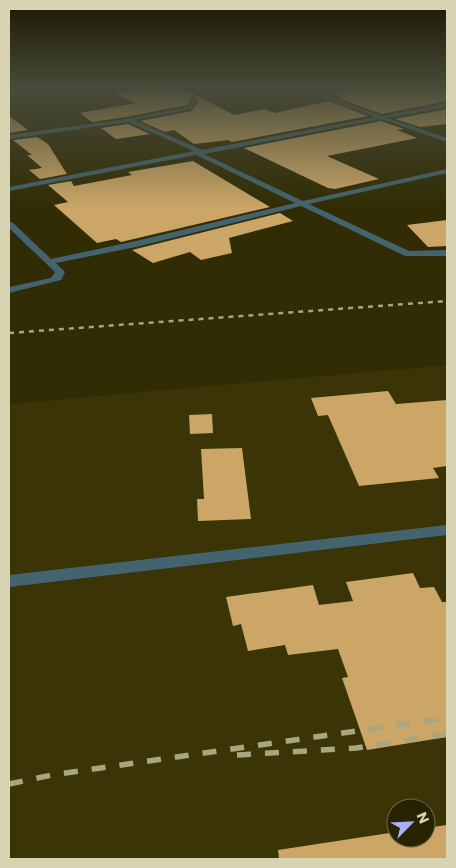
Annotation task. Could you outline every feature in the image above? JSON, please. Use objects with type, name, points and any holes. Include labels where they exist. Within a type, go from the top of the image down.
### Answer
[{"type":"street","points":[[9,137],[73,128]]},
{"type":"street","points":[[148,128],[408,254],[447,253]]},
{"type":"street","points":[[9,189],[326,128]]},
{"type":"street","points":[[411,128],[447,140]]},
{"type":"street","points":[[50,262],[136,244],[302,203],[447,171]]},
{"type":"street","points":[[9,224],[60,272],[58,278],[9,290]]},
{"type":"street","points":[[9,580],[447,530]]},
{"type":"shaded area","points":[[447,365],[447,859],[9,859],[9,404]]},
{"type":"building","points":[[9,128],[25,128],[28,130],[9,133]]},
{"type":"building","points":[[101,128],[136,128],[150,134],[116,139]]},
{"type":"building","points":[[155,128],[308,128],[232,142],[228,140],[194,144],[174,130],[165,132]]},
{"type":"building","points":[[348,128],[400,128],[404,129],[397,130],[417,138],[327,156],[379,179],[335,189],[328,188],[244,148]]},
{"type":"building","points":[[37,137],[48,144],[67,174],[40,179],[29,170],[42,168],[27,155],[32,155],[13,140]]},
{"type":"building","points":[[193,161],[270,207],[121,242],[116,239],[97,243],[54,205],[68,202],[48,185],[71,181],[74,186],[132,175],[128,172]]},
{"type":"building","points":[[280,213],[293,221],[229,238],[232,253],[201,260],[190,252],[153,263],[132,250]]},
{"type":"building","points":[[447,220],[447,246],[428,247],[407,225]]},
{"type":"building","points":[[388,391],[396,404],[447,400],[447,466],[433,468],[439,478],[359,486],[328,415],[318,416],[311,398]]},
{"type":"building","points":[[212,414],[213,433],[190,434],[189,415]]},
{"type":"building","points":[[242,448],[251,519],[198,521],[197,499],[204,499],[201,449]]},
{"type":"building","points":[[413,573],[420,588],[434,587],[442,602],[447,602],[447,737],[367,750],[342,678],[348,677],[338,649],[288,655],[285,645],[248,651],[241,624],[233,626],[226,597],[313,585],[319,605],[353,601],[346,582]]},
{"type":"building","points":[[447,825],[447,859],[279,859],[278,850],[386,834],[386,848],[436,848],[436,827]]},
{"type":"railway","points":[[9,333],[447,301]]},
{"type":"railway","points":[[9,784],[52,775],[447,718]]},
{"type":"railway","points":[[237,755],[356,748],[447,734]]}]
